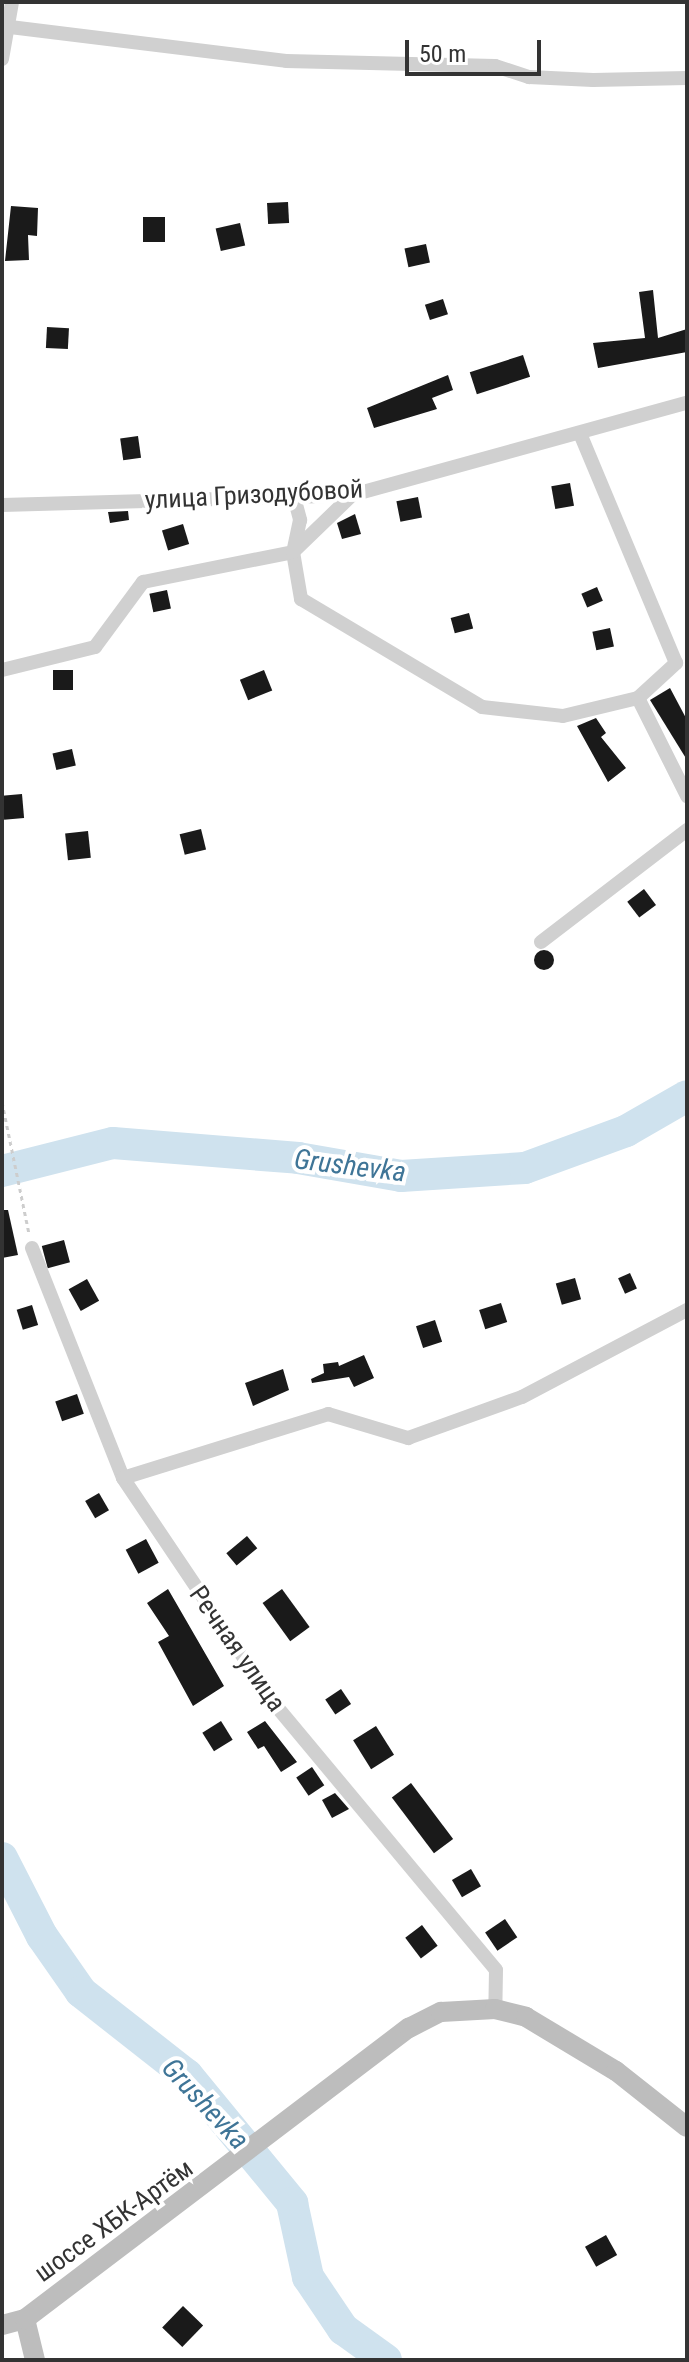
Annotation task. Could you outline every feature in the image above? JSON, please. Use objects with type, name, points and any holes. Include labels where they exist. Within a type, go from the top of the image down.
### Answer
[{"type":"main road","name":"шоссе ХБК-Артём","points":[[2,2325],[25,2319],[285,2127],[409,2028],[441,2012],[495,2009]]},
{"type":"main road","points":[[495,2009],[526,2017],[616,2071],[687,2127]]},
{"type":"main road","points":[[25,2319],[35,2360]]},
{"type":"street","points":[[2,59],[4,27],[12,2]]},
{"type":"street","points":[[4,27],[286,61],[495,66],[529,77],[593,80],[687,78]]},
{"type":"street","name":"улица Гризодубовой","points":[[2,505],[352,495],[687,403]]},
{"type":"street","points":[[294,497],[300,520],[293,552],[301,599],[482,707],[563,716],[638,698],[676,663],[580,433]]},
{"type":"street","points":[[2,670],[95,647],[143,582],[293,552],[352,495]]},
{"type":"street","points":[[638,698],[687,796]]},
{"type":"street","points":[[541,942],[687,830]]},
{"type":"street","name":"Речная улица","points":[[32,1248],[123,1478],[277,1707],[496,1970],[495,2009]]},
{"type":"street","points":[[123,1478],[328,1414],[408,1438],[522,1397],[687,1310]]},
{"type":"path","points":[[2,1102],[32,1248]]},
{"type":"building","points":[[288,202],[289,223],[268,224],[267,203]]},
{"type":"building","points":[[11,206],[38,208],[37,236],[28,235],[29,260],[5,261]]},
{"type":"building","points":[[143,217],[165,217],[165,242],[143,242]]},
{"type":"building","points":[[240,223],[245,245],[221,251],[216,229]]},
{"type":"building","points":[[426,244],[430,263],[408,267],[404,249]]},
{"type":"building","points":[[653,290],[658,338],[687,329],[687,352],[598,368],[593,343],[645,338],[639,292]]},
{"type":"building","points":[[443,299],[448,314],[430,320],[425,305]]},
{"type":"building","points":[[47,327],[69,328],[68,349],[46,348]]},
{"type":"building","points":[[523,355],[530,377],[477,394],[470,372]]},
{"type":"building","points":[[448,375],[453,390],[432,398],[437,409],[374,428],[367,408]]},
{"type":"building","points":[[138,436],[141,458],[123,460],[120,439]]},
{"type":"building","points":[[570,483],[574,506],[555,509],[551,486]]},
{"type":"building","points":[[418,497],[422,518],[400,522],[396,501]]},
{"type":"building","points":[[128,511],[129,520],[110,523],[108,512]]},
{"type":"building","points":[[355,514],[361,534],[342,539],[337,523]]},
{"type":"building","points":[[183,524],[189,544],[168,551],[162,530]]},
{"type":"building","points":[[597,587],[603,601],[587,607],[581,594]]},
{"type":"building","points":[[167,590],[171,609],[153,612],[149,594]]},
{"type":"building","points":[[469,613],[473,628],[455,633],[451,618]]},
{"type":"building","points":[[610,628],[614,647],[596,650],[592,632]]},
{"type":"building","points":[[53,670],[73,670],[73,690],[53,690]]},
{"type":"building","points":[[264,670],[272,690],[248,700],[240,680]]},
{"type":"building","points":[[670,688],[687,720],[687,760],[650,700]]},
{"type":"building","points":[[596,718],[606,733],[601,737],[626,768],[608,782],[577,726]]},
{"type":"building","points":[[72,749],[76,766],[56,770],[53,753]]},
{"type":"building","points":[[22,794],[24,818],[4,820],[2,796]]},
{"type":"building","points":[[201,829],[206,849],[185,855],[180,834]]},
{"type":"building","points":[[88,831],[91,858],[68,860],[65,833]]},
{"type":"building","points":[[644,889],[656,905],[639,918],[627,902]]},
{"type":"building","points":[[540,950],[548,950],[554,960],[548,970],[540,970],[534,964],[534,956]]},
{"type":"building","points":[[2,1210],[8,1210],[18,1255],[2,1258]]},
{"type":"building","points":[[64,1240],[70,1262],[48,1268],[42,1246]]},
{"type":"building","points":[[630,1273],[637,1289],[625,1294],[618,1278]]},
{"type":"building","points":[[575,1278],[581,1299],[562,1305],[556,1284]]},
{"type":"building","points":[[87,1279],[99,1301],[81,1311],[69,1289]]},
{"type":"building","points":[[501,1303],[507,1322],[485,1329],[479,1310]]},
{"type":"building","points":[[32,1305],[38,1325],[23,1330],[17,1310]]},
{"type":"building","points":[[435,1320],[442,1342],[423,1348],[416,1326]]},
{"type":"building","points":[[364,1355],[374,1378],[354,1387],[349,1377],[312,1383],[311,1379],[324,1373],[323,1364],[338,1362],[339,1366]]},
{"type":"building","points":[[283,1369],[289,1390],[253,1406],[245,1383]]},
{"type":"building","points":[[77,1394],[84,1414],[62,1421],[55,1401]]},
{"type":"building","points":[[99,1493],[109,1510],[95,1518],[85,1501]]},
{"type":"building","points":[[247,1536],[257,1548],[237,1566],[226,1553]]},
{"type":"building","points":[[146,1539],[159,1563],[138,1574],[126,1550]]},
{"type":"building","points":[[168,1589],[224,1686],[193,1706],[158,1642],[169,1636],[147,1603]]},
{"type":"building","points":[[282,1589],[310,1627],[290,1641],[263,1603]]},
{"type":"building","points":[[341,1689],[351,1704],[335,1715],[325,1700]]},
{"type":"building","points":[[221,1721],[233,1740],[214,1751],[202,1733]]},
{"type":"building","points":[[265,1721],[297,1762],[281,1772],[264,1746],[258,1749],[247,1732]]},
{"type":"building","points":[[376,1726],[394,1755],[371,1769],[353,1740]]},
{"type":"building","points":[[312,1767],[324,1785],[309,1796],[296,1778]]},
{"type":"building","points":[[411,1783],[453,1839],[434,1853],[392,1797]]},
{"type":"building","points":[[335,1793],[349,1809],[332,1818],[322,1800]]},
{"type":"building","points":[[471,1869],[481,1886],[462,1897],[452,1880]]},
{"type":"building","points":[[505,1919],[517,1937],[497,1951],[485,1932]]},
{"type":"building","points":[[422,1925],[438,1946],[421,1958],[405,1938]]},
{"type":"building","points":[[606,2235],[617,2255],[596,2267],[585,2247]]},
{"type":"building","points":[[183,2306],[203,2325],[182,2347],[162,2328]]},
{"type":"waterway","name":"Grushevka","points":[[2,1171],[113,1143],[298,1158],[401,1176],[525,1168],[626,1131],[687,1096]]},
{"type":"waterway","name":"Grushevka","points":[[2,1858],[42,1936],[81,1992],[187,2075],[292,2203],[308,2277],[343,2329],[386,2360]]}]
